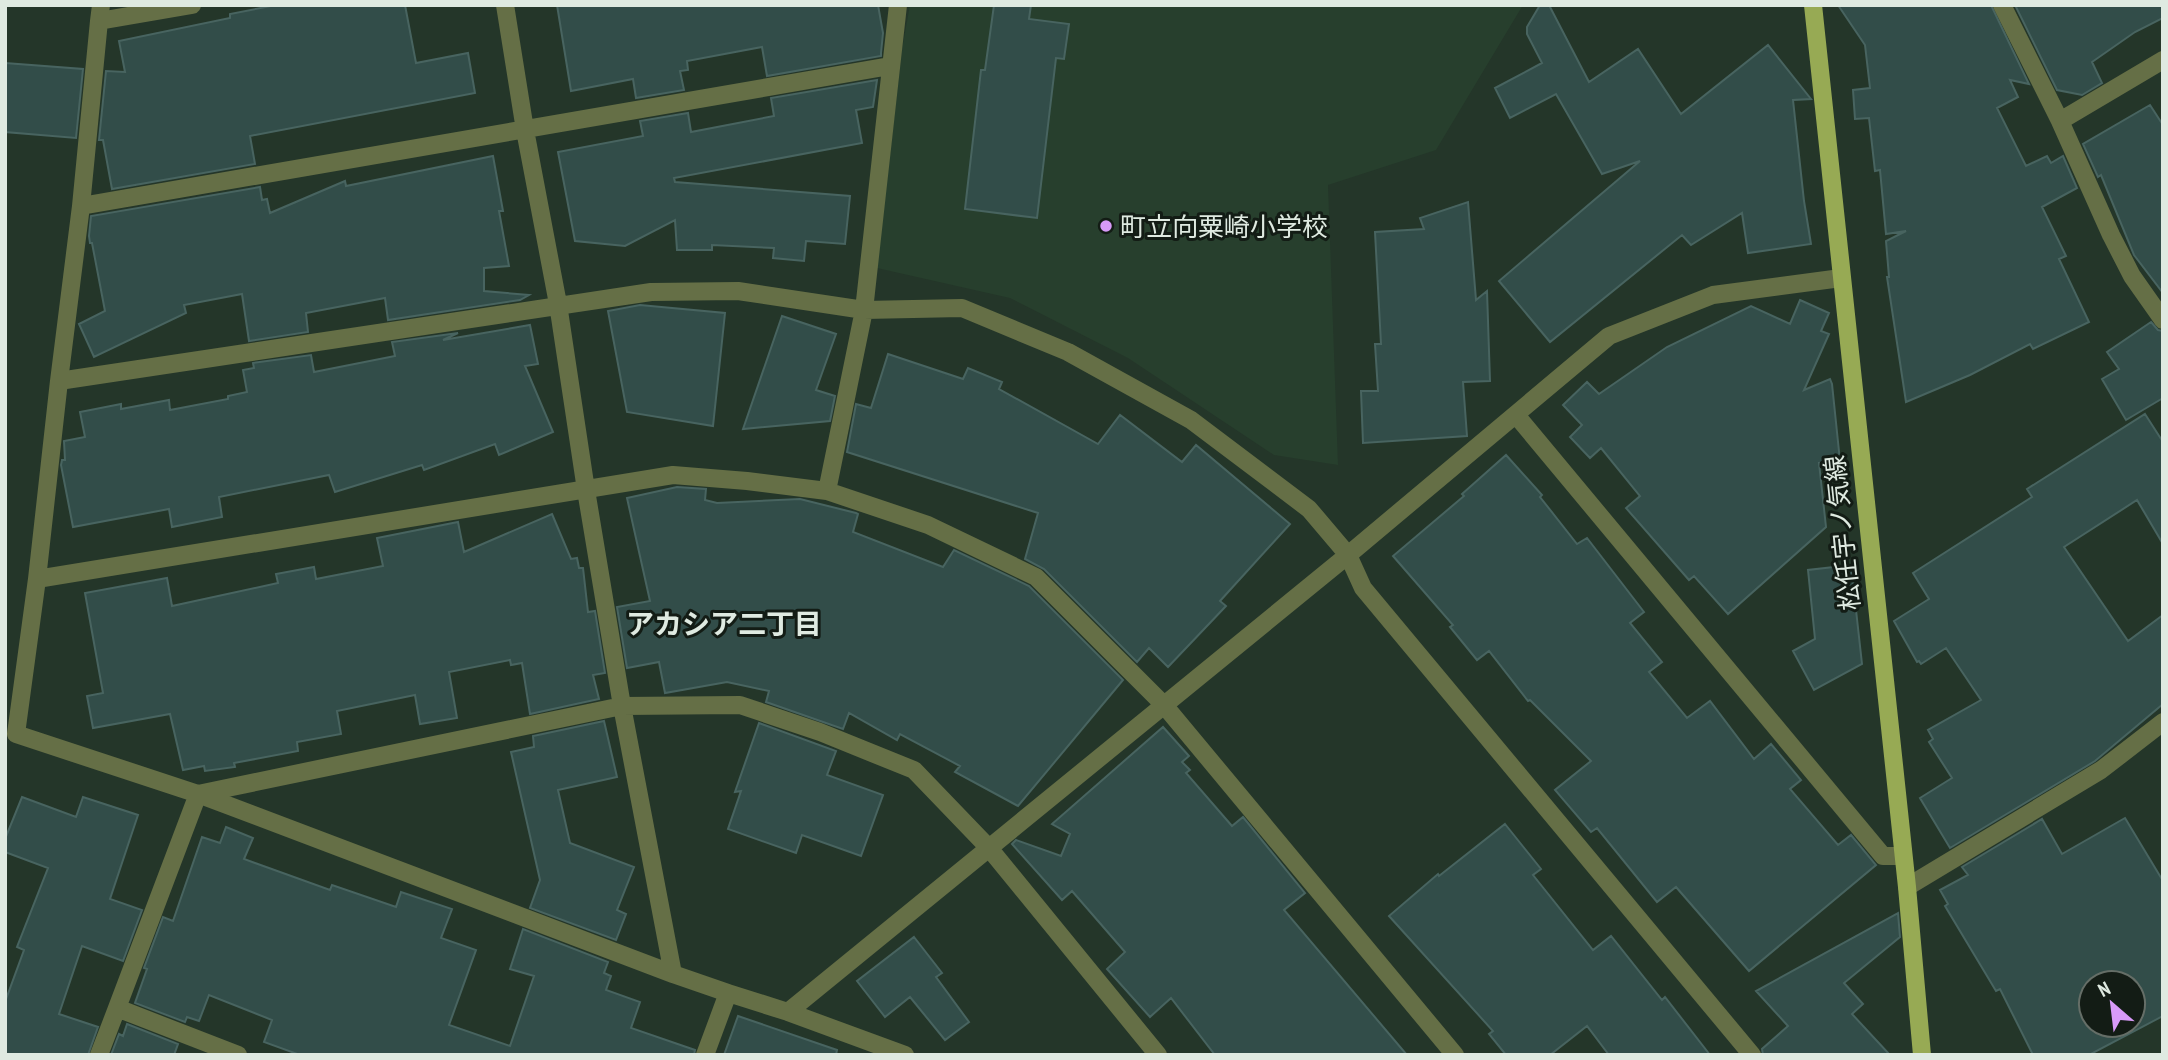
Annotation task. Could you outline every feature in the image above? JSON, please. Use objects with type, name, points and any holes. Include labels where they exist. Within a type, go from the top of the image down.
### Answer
[{"type":"main road","name":"松任宇ノ気線","points":[[1813,5],[1907,887],[1922,1055]]},
{"type":"street","points":[[192,5],[100,13],[81,206],[16,734],[198,794],[673,974],[905,1055]]},
{"type":"street","points":[[505,5],[525,130],[558,304],[622,706],[673,974]]},
{"type":"street","points":[[827,491],[864,310],[898,5]]},
{"type":"street","points":[[2002,5],[2060,121],[2111,235],[2132,276],[2163,320]]},
{"type":"street","points":[[2060,121],[2163,61]]},
{"type":"street","points":[[81,206],[890,66]]},
{"type":"street","points":[[788,1012],[1348,555],[1609,336],[1713,295],[1841,278]]},
{"type":"street","points":[[59,382],[558,304],[651,292],[738,291],[864,310],[962,308],[1068,352],[1191,420],[1309,509],[1348,555],[1363,588],[1752,1055]]},
{"type":"street","points":[[1516,415],[1882,856],[1903,856]]},
{"type":"street","points":[[37,579],[673,475],[827,491],[928,525],[1036,577],[1164,705],[1455,1055]]},
{"type":"street","points":[[198,794],[622,706],[740,705],[820,732],[914,770],[989,848],[1158,1055]]},
{"type":"street","points":[[1907,887],[2101,770],[2163,722]]},
{"type":"street","points":[[99,1055],[198,794]]},
{"type":"street","points":[[705,1055],[728,993]]},
{"type":"street","points":[[117,1008],[238,1055]]},
{"type":"shaded area","name":"町立向粟崎小学校","points":[[910,5],[1523,5],[1436,150],[1328,185],[1338,465],[1274,455],[1128,358],[1010,298],[877,268],[902,49]]},
{"type":"building","points":[[276,5],[405,5],[416,63],[468,53],[475,93],[250,136],[255,164],[112,189],[103,140],[99,140],[106,71],[125,72],[119,41],[230,18],[230,14]]},
{"type":"building","points":[[557,5],[878,5],[883,33],[881,56],[767,76],[762,47],[687,61],[688,70],[680,71],[684,90],[636,98],[633,79],[571,91]]},
{"type":"building","points":[[994,5],[1031,5],[1029,19],[1069,24],[1064,59],[1056,58],[1037,218],[965,209],[981,70],[985,70]]},
{"type":"building","points":[[1540,5],[1549,5],[1589,82],[1638,49],[1681,114],[1768,45],[1811,99],[1793,100],[1811,244],[1748,253],[1742,213],[1691,245],[1682,235],[1550,342],[1499,281],[1640,161],[1602,174],[1556,94],[1510,118],[1495,88],[1542,63],[1527,34],[1527,27]]},
{"type":"building","points":[[1838,5],[1991,5],[2029,84],[2010,80],[2018,97],[1997,108],[2026,166],[2047,156],[2051,163],[2063,156],[2077,188],[2042,207],[2066,256],[2059,259],[2089,322],[2033,349],[2030,344],[1970,375],[1906,402],[1887,277],[1886,241],[1906,231],[1886,234],[1880,170],[1875,171],[1869,118],[1855,119],[1853,90],[1870,88],[1865,45]]},
{"type":"building","points":[[2015,5],[2163,5],[2163,18],[2135,32],[2092,62],[2102,83],[2082,95],[2057,90]]},
{"type":"building","points":[[5,63],[83,69],[76,138],[5,132]]},
{"type":"building","points":[[877,80],[873,107],[856,110],[862,143],[674,178],[675,182],[850,196],[845,244],[806,241],[804,261],[773,258],[774,248],[712,245],[712,250],[677,250],[675,220],[625,246],[575,241],[558,152],[643,136],[640,121],[688,113],[691,132],[774,116],[771,98]]},
{"type":"building","points":[[2150,105],[2163,125],[2163,293],[2134,255],[2101,175],[2098,177],[2083,144]]},
{"type":"building","points":[[493,156],[509,266],[484,268],[484,291],[529,295],[520,300],[388,320],[385,298],[306,313],[308,332],[249,341],[242,294],[184,305],[186,313],[94,357],[79,324],[105,311],[90,243],[91,216],[260,187],[262,200],[267,199],[270,213],[345,181],[346,186]]},
{"type":"building","points":[[1468,202],[1476,300],[1487,291],[1490,381],[1463,382],[1467,436],[1363,443],[1361,391],[1378,391],[1375,344],[1381,344],[1375,232],[1424,229],[1420,218]]},
{"type":"building","points":[[1800,300],[1829,313],[1821,331],[1829,334],[1804,390],[1830,379],[1832,384],[1840,461],[1819,463],[1826,527],[1728,614],[1694,576],[1689,580],[1626,508],[1640,496],[1601,448],[1590,458],[1570,437],[1582,425],[1563,405],[1587,382],[1599,394],[1667,347],[1751,306],[1790,324]]},
{"type":"building","points":[[640,305],[725,313],[713,426],[627,412],[608,311]]},
{"type":"building","points":[[782,316],[836,334],[816,390],[835,396],[830,421],[743,429]]},
{"type":"building","points":[[2151,322],[2158,330],[2163,331],[2163,398],[2126,420],[2102,379],[2119,369],[2107,352]]},
{"type":"building","points":[[530,325],[538,364],[525,366],[553,432],[499,455],[495,444],[424,470],[422,465],[335,492],[329,475],[219,497],[222,517],[172,527],[169,509],[73,527],[61,465],[62,460],[65,460],[64,441],[85,437],[80,412],[121,404],[121,409],[169,400],[170,410],[228,399],[228,396],[247,392],[243,370],[254,368],[253,363],[311,355],[314,372],[395,356],[392,342],[458,333],[443,340]]},
{"type":"building","points":[[888,354],[963,379],[968,368],[1002,382],[999,389],[1098,444],[1120,415],[1182,462],[1196,445],[1290,524],[1220,601],[1226,606],[1168,667],[1149,648],[1137,662],[1044,569],[1025,559],[1038,513],[847,452],[856,404],[871,408]]},
{"type":"building","points":[[2145,414],[2163,442],[2163,544],[2137,500],[2064,547],[2128,641],[2163,615],[2163,704],[2095,761],[1950,848],[1920,798],[1952,778],[1929,742],[1933,739],[1928,730],[1981,700],[1946,648],[1921,664],[1917,662],[1894,621],[1929,599],[1913,573],[2032,497],[2027,489]]},
{"type":"building","points":[[1506,455],[1542,495],[1540,497],[1577,544],[1587,538],[1644,612],[1630,623],[1662,662],[1649,672],[1687,718],[1710,701],[1754,759],[1771,744],[1801,780],[1790,789],[1838,845],[1851,835],[1876,865],[1749,971],[1676,887],[1657,902],[1597,828],[1591,832],[1555,790],[1591,761],[1530,700],[1528,701],[1489,651],[1477,660],[1450,627],[1453,625],[1393,556],[1464,496],[1462,494]]},
{"type":"building","points":[[677,487],[706,489],[705,500],[717,503],[800,499],[856,513],[858,514],[853,532],[943,567],[954,550],[1029,586],[1123,680],[1018,806],[955,772],[960,766],[900,734],[897,740],[849,713],[843,729],[766,702],[769,691],[727,682],[665,693],[659,662],[627,668],[617,607],[650,601],[627,498]]},
{"type":"building","points":[[552,514],[571,559],[577,558],[579,568],[583,568],[588,612],[595,611],[605,673],[593,675],[599,699],[530,714],[522,663],[511,665],[510,660],[449,672],[457,718],[420,724],[415,695],[337,711],[341,734],[297,742],[298,751],[234,763],[235,767],[205,771],[204,766],[183,770],[170,714],[93,728],[87,696],[103,693],[85,593],[167,578],[172,606],[278,583],[276,574],[314,567],[316,579],[383,566],[377,538],[458,522],[464,552]]},
{"type":"building","points":[[1851,565],[1862,664],[1814,690],[1793,651],[1815,639],[1808,570]]},
{"type":"building","points":[[604,721],[617,777],[558,790],[570,843],[634,867],[617,910],[626,914],[616,940],[530,908],[540,880],[511,752],[534,747],[533,736]]},
{"type":"building","points":[[759,723],[836,751],[827,775],[883,795],[861,856],[802,835],[796,853],[728,829],[741,791],[735,792]]},
{"type":"building","points":[[1163,727],[1189,756],[1182,762],[1190,770],[1186,773],[1232,826],[1243,817],[1305,893],[1284,910],[1407,1055],[1215,1055],[1171,998],[1150,1017],[1107,969],[1125,952],[1072,891],[1062,900],[1012,844],[1016,840],[1061,856],[1070,834],[1052,824]]},
{"type":"building","points":[[22,797],[76,817],[83,797],[138,815],[110,899],[142,910],[123,961],[82,946],[59,1014],[98,1027],[88,1055],[5,1055],[5,1002],[24,950],[17,947],[48,868],[5,852],[5,839]]},
{"type":"building","points":[[2125,818],[2163,881],[2163,1016],[2147,1024],[2147,969],[2077,969],[2077,1039],[2119,1039],[2089,1055],[2033,1055],[2000,989],[1996,991],[1945,906],[1948,904],[1940,890],[1968,875],[1962,867],[2042,819],[2062,854]]},
{"type":"building","points":[[1505,824],[1541,869],[1533,875],[1593,950],[1611,936],[1662,1000],[1665,997],[1710,1055],[1609,1055],[1587,1026],[1550,1055],[1506,1055],[1489,1034],[1493,1031],[1389,916],[1438,874],[1439,876]]},
{"type":"building","points":[[226,827],[253,838],[244,859],[330,890],[332,885],[396,907],[401,892],[452,909],[441,938],[476,950],[449,1025],[510,1046],[534,976],[510,969],[523,929],[608,962],[604,973],[611,976],[606,990],[640,1002],[631,1028],[695,1050],[694,1055],[300,1055],[264,1042],[272,1020],[209,995],[199,1021],[187,1017],[185,1022],[135,1003],[147,969],[144,968],[163,917],[173,921],[202,837],[220,843]]},
{"type":"building","points":[[1898,913],[1900,937],[1844,983],[1863,1004],[1852,1014],[1890,1055],[1763,1055],[1762,1049],[1788,1026],[1756,991]]},
{"type":"building","points":[[914,937],[942,973],[936,977],[969,1022],[945,1040],[910,997],[885,1017],[857,981]]},
{"type":"building","points":[[738,1016],[837,1050],[836,1055],[724,1055]]},
{"type":"building","points":[[127,1024],[178,1044],[174,1055],[111,1055],[119,1034],[123,1036]]},
{"type":"place","name":"町立向粟崎小学校","points":[[1106,226]]},
{"type":"district","name":"アカシア二丁目","points":[[724,623]]}]
